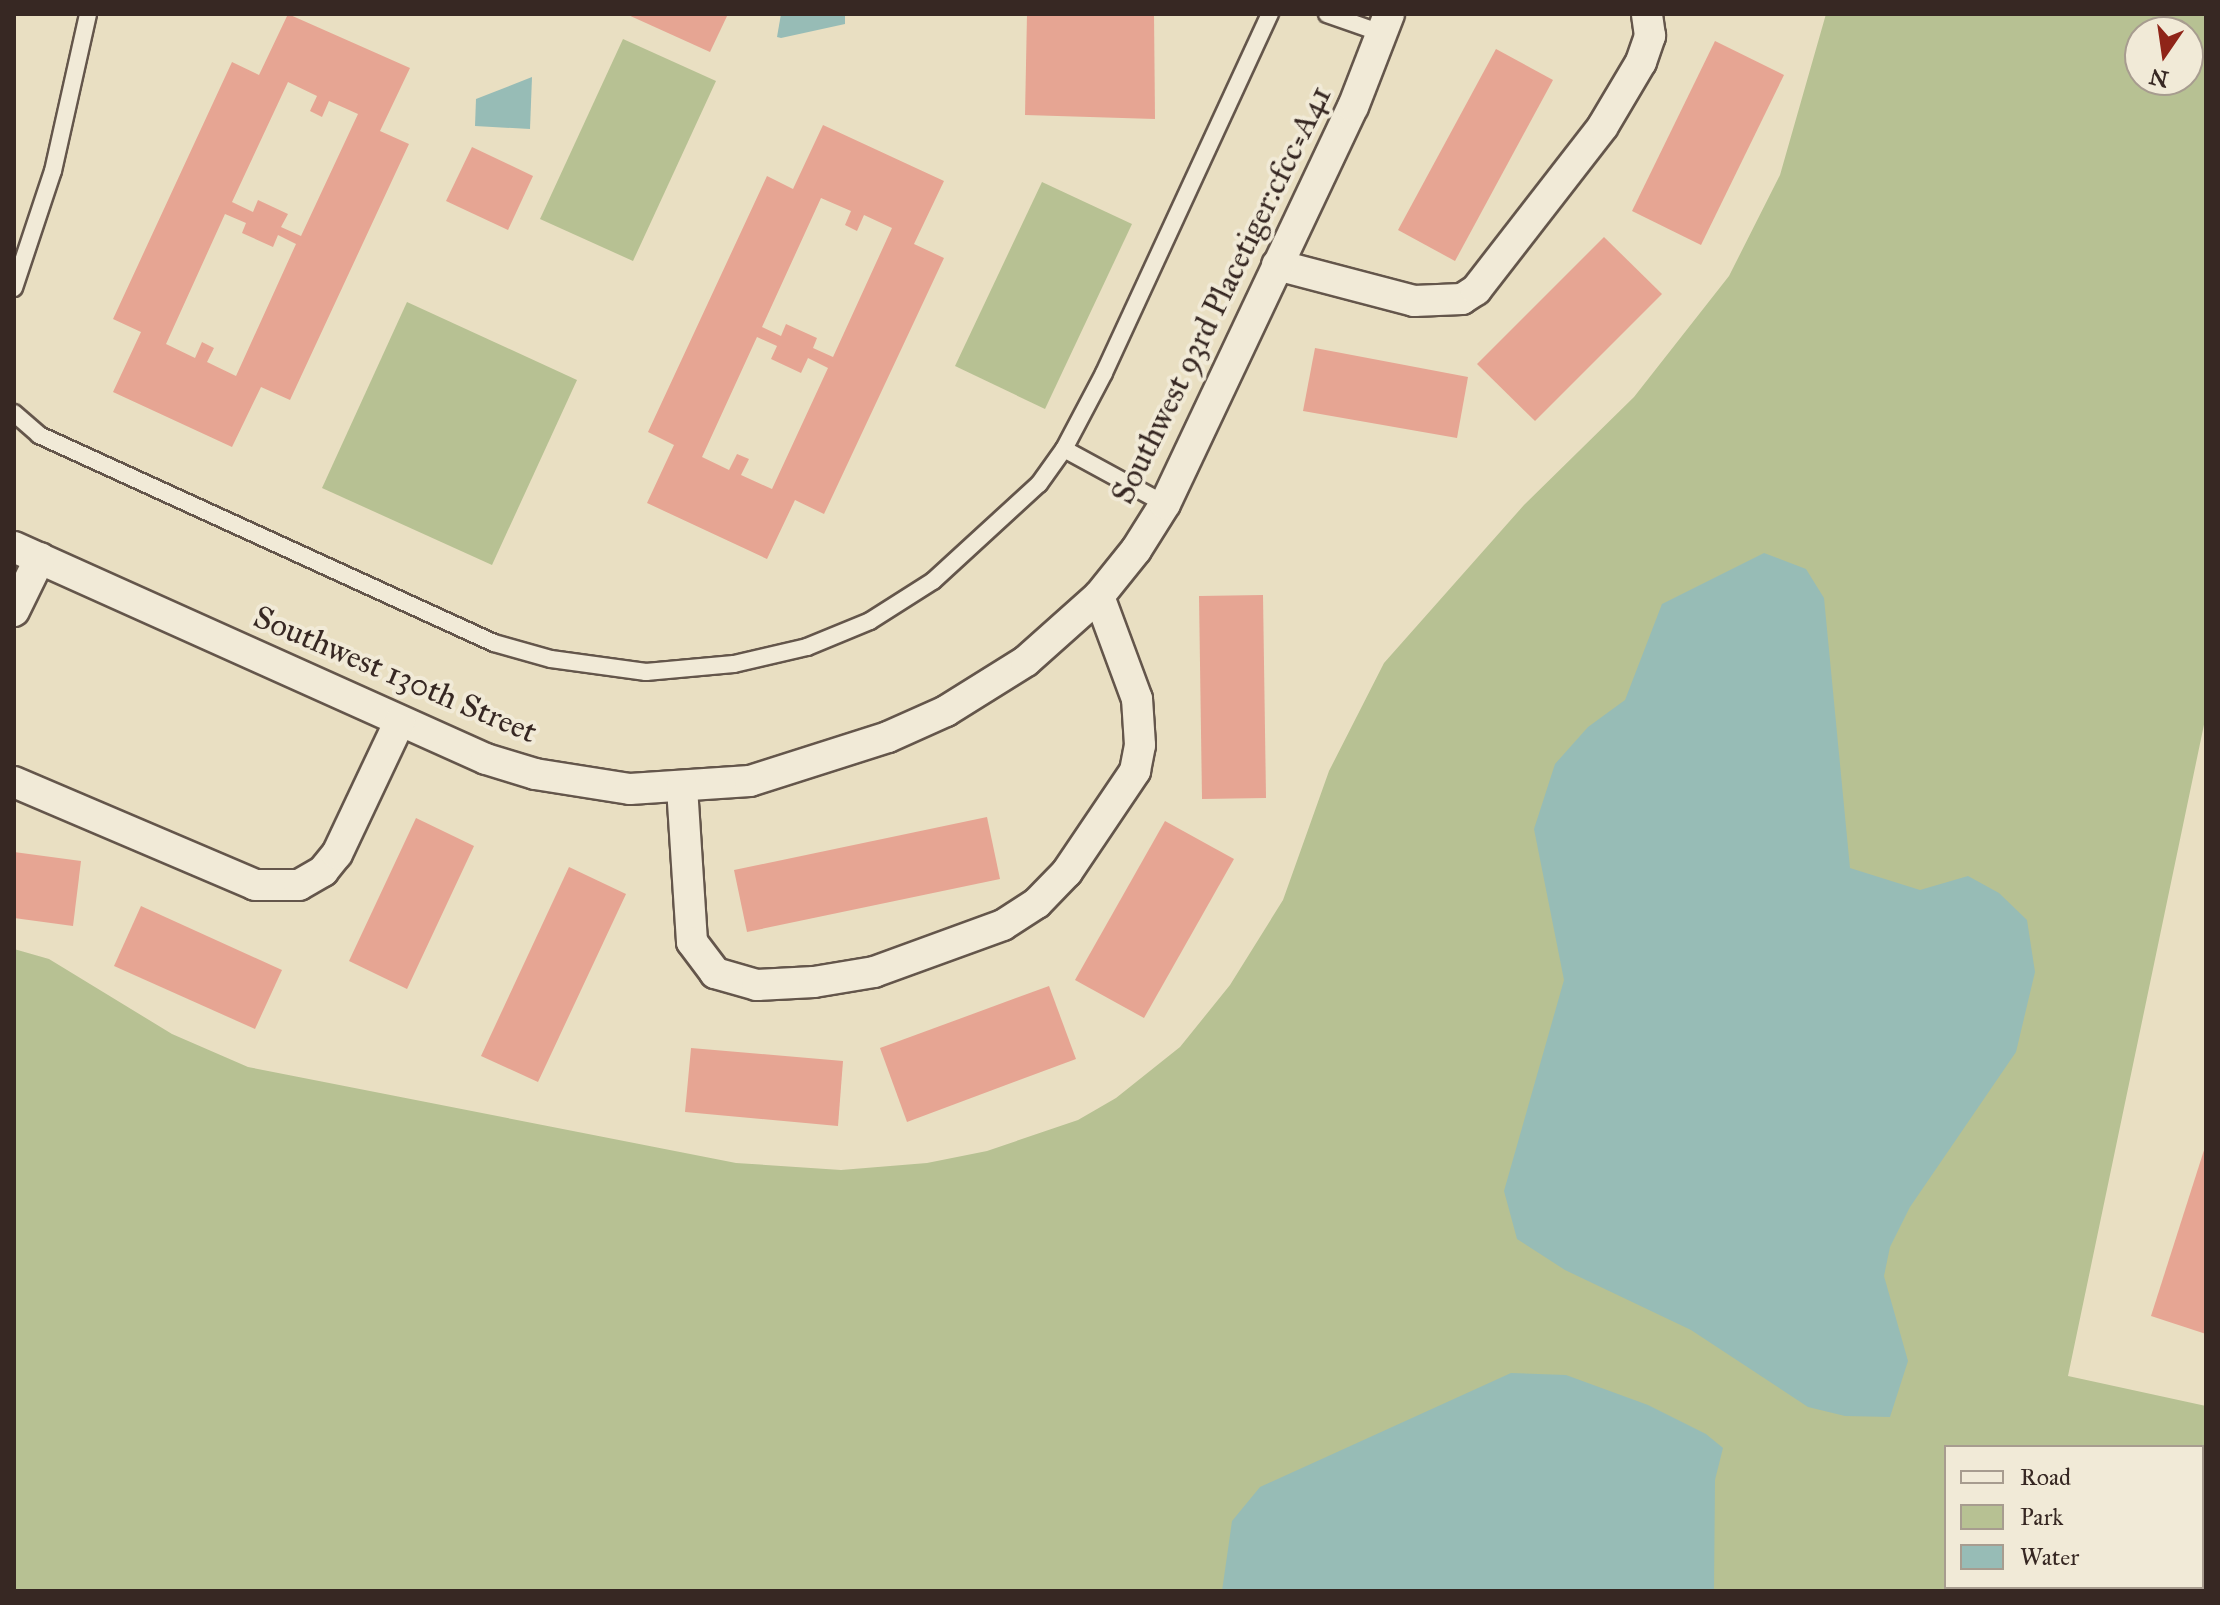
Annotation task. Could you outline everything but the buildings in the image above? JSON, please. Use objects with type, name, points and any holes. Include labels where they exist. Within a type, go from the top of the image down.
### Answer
[{"type":"street","points":[[1277,265],[1414,301],[1462,299],[1476,290],[1603,126],[1641,62],[1650,36],[1647,14]]},
{"type":"street","name":"Southwest 93rd Placetiger:cfcc=A41","points":[[1099,596],[1165,504],[1386,24]]},
{"type":"street","points":[[14,611],[27,552]]},
{"type":"street","name":"Southwest 130th Street","points":[[27,552],[400,721],[535,774],[588,785],[682,787],[750,781],[793,770],[946,711],[1026,661],[1099,596]]},
{"type":"street","points":[[682,787],[692,942],[715,973],[757,985],[859,975],[947,949],[1003,925],[1037,903],[1067,872],[1135,771],[1137,699],[1099,596]]},
{"type":"street","points":[[14,782],[255,885],[299,885],[323,871],[337,854],[400,721]]},
{"type":"lane","points":[[14,288],[53,171],[88,14]]},
{"type":"lane","points":[[14,413],[39,435],[494,643],[602,669],[646,672],[692,671],[779,656],[870,621],[967,555],[1039,484],[1064,449],[1270,14]]},
{"type":"lane","points":[[1327,14],[1386,24]]},
{"type":"lane","points":[[1064,449],[1165,504]]},
{"type":"green space","points":[[1826,14],[2206,14],[2206,715],[2068,1376],[2206,1406],[2205,1591],[14,1591],[14,949],[49,959],[172,1034],[248,1067],[736,1163],[841,1170],[927,1163],[987,1151],[1078,1120],[1116,1098],[1180,1047],[1230,985],[1283,900],[1329,771],[1384,663],[1524,505],[1634,397],[1729,276],[1780,175]]},
{"type":"green space","points":[[623,39],[716,81],[633,261],[540,219]]},
{"type":"green space","points":[[1042,182],[1132,224],[1045,409],[955,366]]},
{"type":"green space","points":[[407,302],[577,380],[492,565],[322,488]]},
{"type":"water","points":[[781,14],[845,14],[845,24],[781,38],[777,37]]},
{"type":"water","points":[[532,77],[530,129],[475,126],[476,99]]},
{"type":"water","points":[[1764,553],[1806,569],[1824,598],[1850,868],[1920,890],[1968,876],[1999,893],[2027,920],[2035,972],[2016,1052],[1910,1207],[1890,1247],[1884,1276],[1908,1361],[1890,1417],[1845,1416],[1808,1407],[1691,1330],[1565,1270],[1517,1239],[1504,1191],[1564,980],[1534,829],[1555,764],[1588,727],[1625,700],[1662,604]]},
{"type":"water","points":[[1511,1373],[1566,1375],[1648,1405],[1706,1434],[1723,1448],[1715,1480],[1714,1591],[1222,1591],[1232,1521],[1260,1487]]}]
